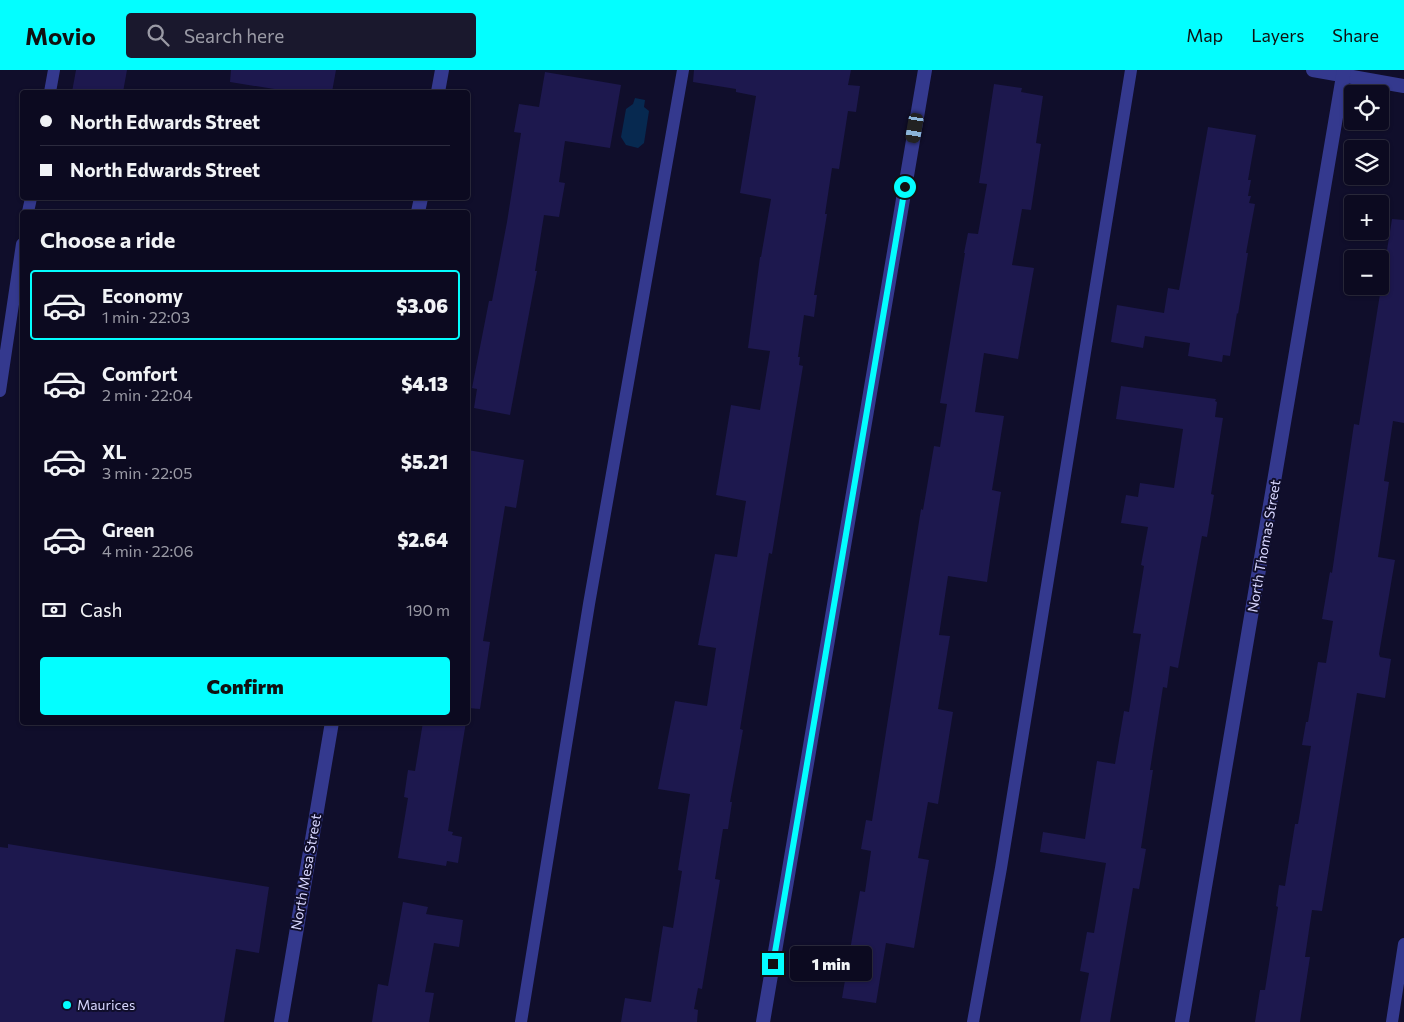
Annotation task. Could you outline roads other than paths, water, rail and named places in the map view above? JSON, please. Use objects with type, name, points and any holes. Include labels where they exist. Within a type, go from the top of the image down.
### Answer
[{"type":"street","points":[[438,90],[442,70]]},
{"type":"street","points":[[763,1022],[925,70]]},
{"type":"street","points":[[1313,70],[1344,73],[1404,86]]},
{"type":"street","name":"North Thomas Street","points":[[1182,1022],[1344,73]]},
{"type":"street","name":"North Mesa Street","points":[[281,1022],[331,725]]},
{"type":"lane","points":[[50,90],[54,70]]},
{"type":"lane","points":[[521,1022],[589,604],[684,70]]},
{"type":"lane","points":[[973,1022],[1001,868],[1131,70]]},
{"type":"lane","points":[[0,391],[20,257]]},
{"type":"lane","points":[[1392,1022],[1404,944]]},
{"type":"water","points":[[635,98],[645,100],[644,107],[649,111],[644,143],[638,148],[626,145],[621,137],[626,109],[633,104]]},
{"type":"place","name":"Maurices","points":[[67,1005]]}]
